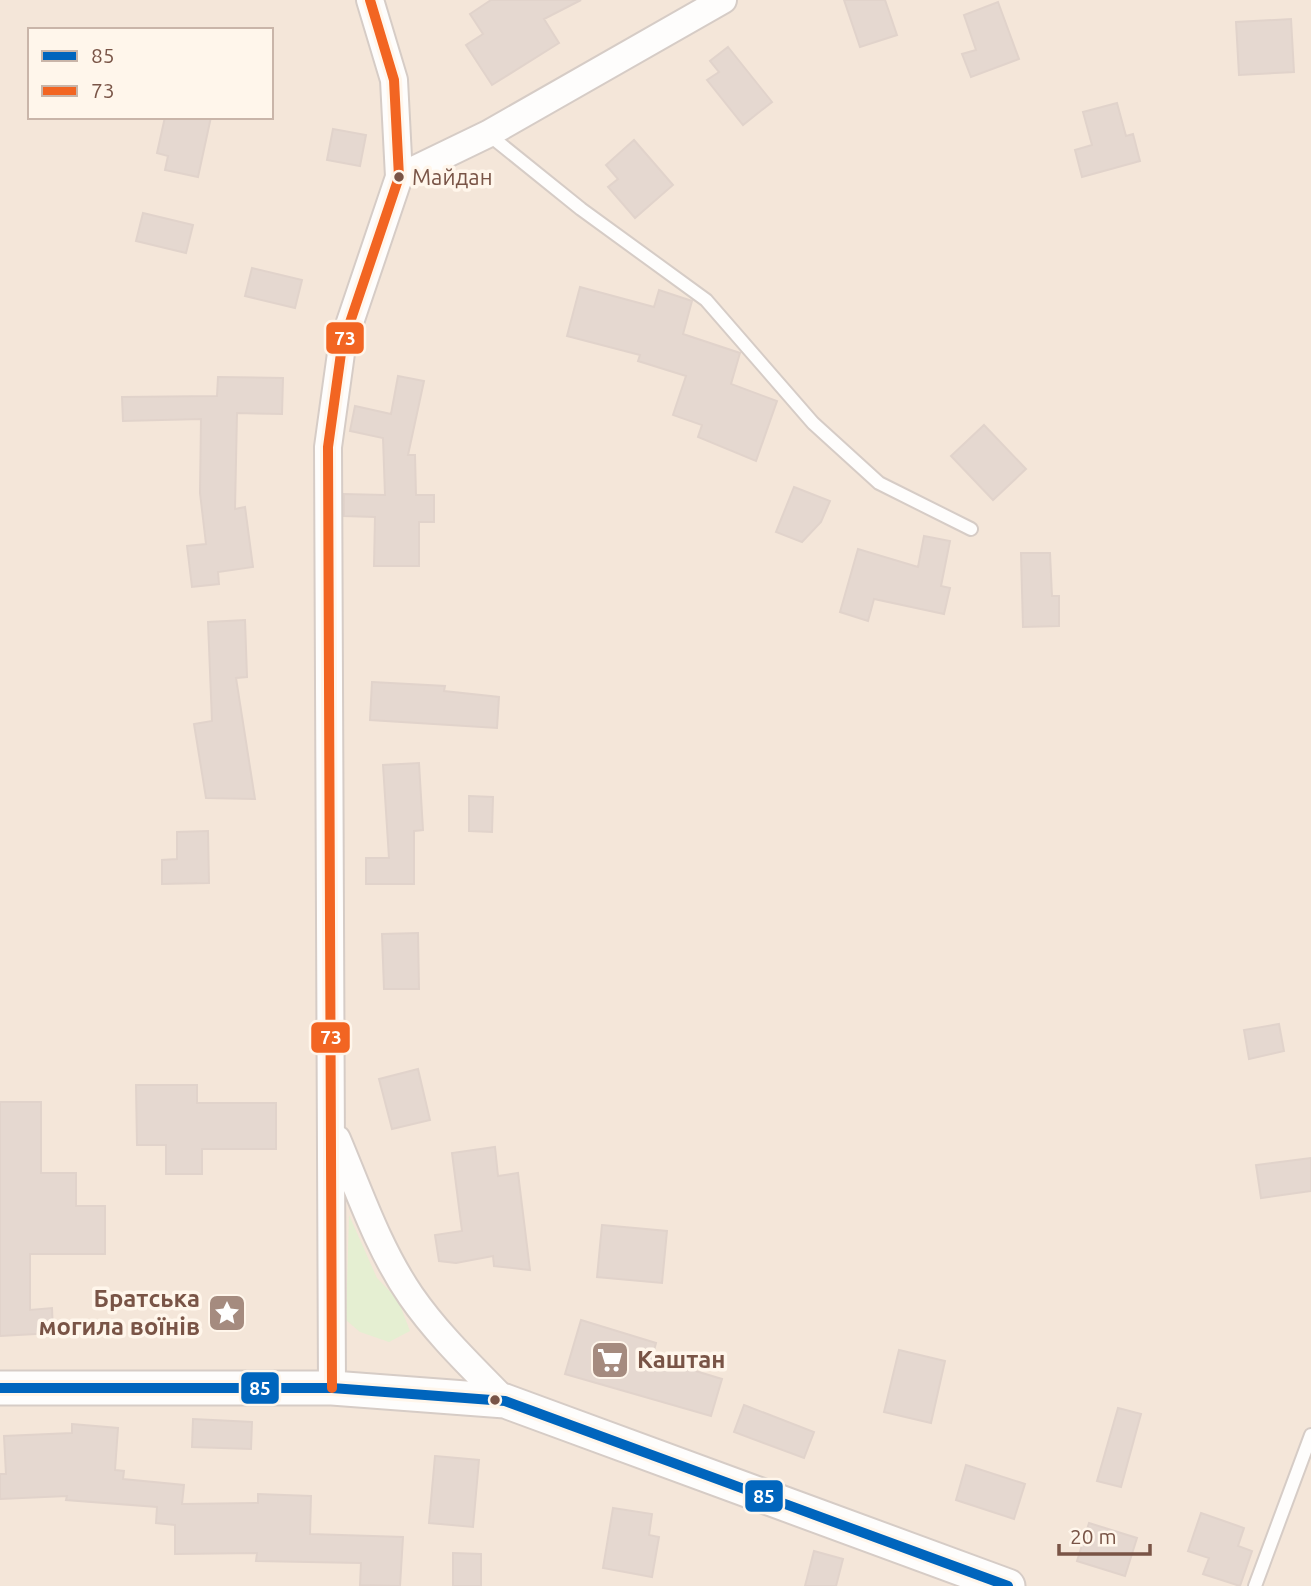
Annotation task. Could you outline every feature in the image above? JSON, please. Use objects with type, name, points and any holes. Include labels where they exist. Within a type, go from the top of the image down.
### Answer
[{"type":"street","points":[[332,1388],[328,447],[342,346],[399,177],[394,80],[370,0]]},
{"type":"street","points":[[399,177],[488,134],[723,0]]},
{"type":"street","points":[[331,1124],[376,1232],[410,1294],[444,1339],[505,1401]]},
{"type":"street","points":[[0,1388],[332,1388],[505,1401],[1008,1586]]},
{"type":"lane","points":[[488,134],[581,209],[706,300],[813,423],[878,483],[971,529]]},
{"type":"lane","points":[[1255,1586],[1311,1435]]},
{"type":"shaded area","points":[[0,0],[1311,0],[1311,1586],[0,1586]]},
{"type":"green space","points":[[349,1215],[377,1278],[398,1300],[410,1331],[389,1342],[360,1332],[346,1320]]},
{"type":"building","points":[[491,0],[581,0],[544,19],[559,43],[492,85],[466,45],[483,34],[470,14]]},
{"type":"building","points":[[844,0],[885,0],[897,35],[860,47]]},
{"type":"building","points":[[998,2],[1019,59],[971,77],[962,54],[976,50],[964,15]]},
{"type":"building","points":[[1291,19],[1294,72],[1239,75],[1236,22]]},
{"type":"building","points":[[728,47],[772,102],[743,125],[707,80],[719,72],[710,61]]},
{"type":"building","points":[[1117,103],[1126,136],[1133,134],[1140,161],[1082,177],[1075,150],[1092,145],[1083,112]]},
{"type":"building","points":[[165,119],[211,119],[198,177],[165,170],[168,156],[157,153]]},
{"type":"building","points":[[333,129],[366,135],[360,166],[327,160]]},
{"type":"building","points":[[634,140],[673,185],[635,218],[608,187],[618,179],[606,165]]},
{"type":"building","points":[[143,213],[193,225],[186,253],[136,241]]},
{"type":"building","points":[[252,268],[302,280],[295,308],[245,296]]},
{"type":"building","points":[[580,287],[654,307],[659,290],[692,301],[683,334],[740,353],[731,384],[777,401],[756,461],[698,437],[702,425],[673,415],[686,376],[638,361],[640,355],[567,336]]},
{"type":"building","points":[[398,376],[424,381],[408,455],[415,455],[416,495],[434,495],[434,522],[419,522],[419,566],[374,566],[375,517],[344,516],[344,494],[385,495],[383,438],[350,431],[355,406],[391,414]]},
{"type":"building","points":[[218,377],[283,378],[282,414],[237,413],[235,509],[245,507],[253,567],[218,572],[219,584],[192,587],[187,546],[206,544],[200,493],[201,419],[123,421],[122,397],[217,396]]},
{"type":"building","points":[[984,425],[1026,469],[993,500],[951,456]]},
{"type":"building","points":[[794,487],[830,501],[821,522],[802,542],[776,532]]},
{"type":"building","points":[[924,536],[950,541],[941,586],[950,588],[944,614],[874,599],[868,621],[840,612],[858,549],[918,567]]},
{"type":"building","points":[[1021,553],[1050,553],[1052,596],[1059,596],[1059,626],[1023,627]]},
{"type":"building","points":[[245,620],[247,677],[236,678],[255,799],[206,798],[194,724],[212,721],[208,622]]},
{"type":"building","points":[[372,682],[445,686],[444,691],[499,697],[497,728],[370,720]]},
{"type":"building","points":[[419,763],[423,830],[414,831],[414,884],[366,884],[366,858],[389,858],[383,765]]},
{"type":"building","points":[[469,796],[493,797],[492,832],[469,831]]},
{"type":"building","points":[[208,831],[209,883],[162,884],[162,860],[177,859],[177,832]]},
{"type":"building","points":[[418,933],[419,989],[384,989],[382,934]]},
{"type":"building","points":[[1279,1024],[1284,1051],[1249,1059],[1244,1030]]},
{"type":"building","points":[[418,1069],[430,1120],[392,1129],[379,1079]]},
{"type":"building","points":[[136,1085],[197,1085],[197,1103],[276,1103],[276,1149],[202,1149],[202,1174],[166,1174],[166,1145],[137,1145]]},
{"type":"building","points":[[0,1102],[41,1102],[41,1173],[76,1173],[76,1206],[105,1206],[105,1254],[30,1254],[30,1310],[52,1308],[53,1333],[0,1336]]},
{"type":"building","points":[[495,1147],[498,1176],[518,1173],[530,1270],[494,1266],[493,1256],[456,1263],[439,1261],[435,1235],[462,1231],[452,1153]]},
{"type":"building","points":[[1311,1158],[1311,1191],[1261,1198],[1256,1165]]},
{"type":"building","points":[[602,1225],[667,1231],[662,1283],[597,1277]]},
{"type":"building","name":"Каштан","points":[[581,1320],[656,1343],[652,1358],[722,1379],[711,1416],[565,1374]]},
{"type":"building","points":[[899,1350],[945,1361],[931,1423],[884,1412]]},
{"type":"building","points":[[744,1405],[814,1432],[804,1458],[734,1432]]},
{"type":"building","points":[[1118,1408],[1141,1414],[1121,1487],[1097,1481]]},
{"type":"building","points":[[193,1419],[252,1422],[251,1449],[192,1447]]},
{"type":"building","points":[[72,1424],[118,1428],[115,1470],[124,1471],[123,1479],[184,1485],[182,1504],[258,1503],[258,1494],[311,1496],[310,1534],[403,1537],[400,1586],[360,1585],[361,1563],[256,1561],[257,1553],[175,1554],[175,1525],[156,1523],[157,1507],[66,1500],[67,1496],[0,1499],[0,1474],[6,1474],[4,1436],[72,1433]]},
{"type":"building","points":[[435,1456],[479,1460],[473,1527],[429,1523]]},
{"type":"building","points":[[966,1465],[1025,1484],[1014,1519],[956,1500]]},
{"type":"building","points":[[613,1508],[652,1514],[649,1535],[659,1537],[652,1577],[603,1568]]},
{"type":"building","points":[[1201,1513],[1244,1528],[1238,1546],[1252,1551],[1240,1586],[1203,1574],[1209,1558],[1188,1551]]},
{"type":"building","points":[[1089,1523],[1137,1538],[1125,1576],[1077,1561]]},
{"type":"building","points":[[814,1551],[843,1559],[836,1586],[805,1586]]},
{"type":"building","points":[[453,1553],[481,1554],[481,1586],[453,1586]]},
{"type":"transit line","name":"73","points":[[332,1388],[328,447],[342,346],[399,177],[394,80],[370,0]]},
{"type":"transit line","name":"85","points":[[0,1388],[332,1388],[505,1401],[1008,1586]]},
{"type":"place","name":"Майдан","points":[[399,177]]},
{"type":"place","name":"Братська могила воїнів","points":[[227,1313]]},
{"type":"place","name":"Каштан","points":[[610,1360]]}]
